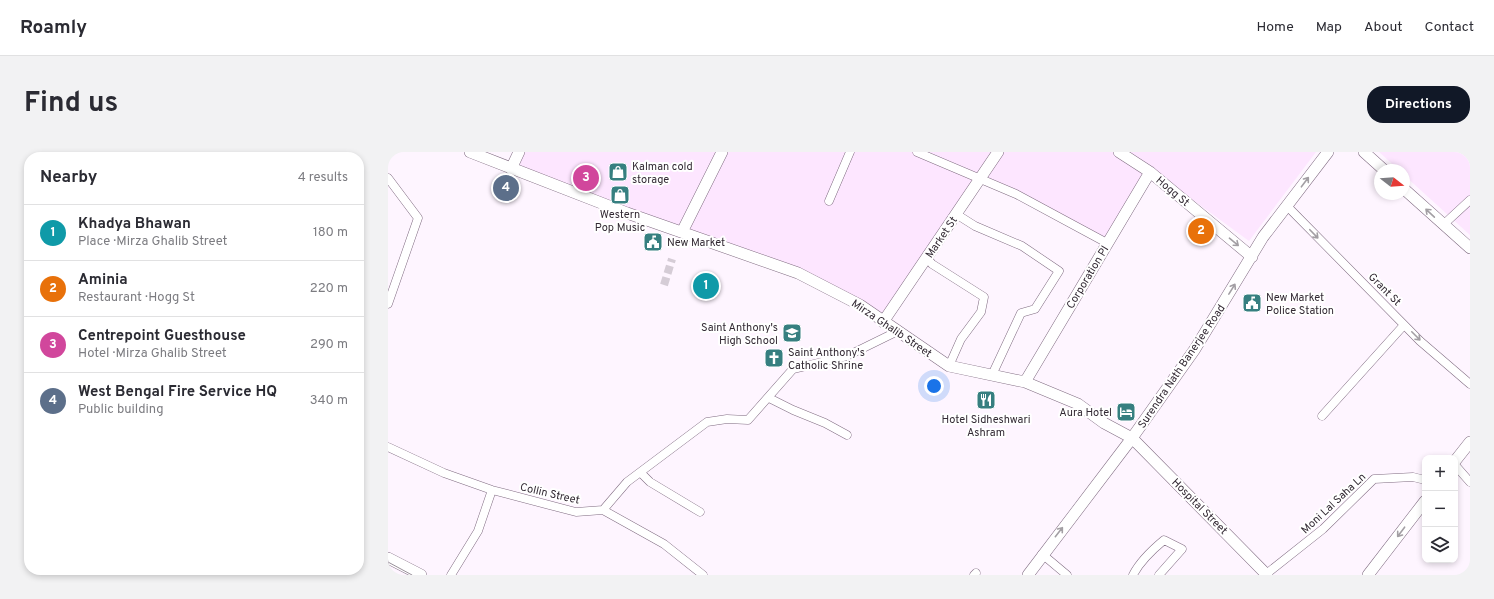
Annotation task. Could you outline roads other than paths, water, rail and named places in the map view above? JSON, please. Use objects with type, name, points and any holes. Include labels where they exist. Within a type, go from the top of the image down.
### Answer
[{"type":"main road","name":"Mirza Ghalib Street","points":[[470,152],[511,169],[798,273],[860,305],[949,366],[1025,382],[1078,404],[1104,423],[1132,438]]},
{"type":"main road","points":[[511,169],[519,152]]},
{"type":"main road","points":[[682,232],[722,152]]},
{"type":"main road","name":"Market St","points":[[883,322],[998,152]]},
{"type":"main road","name":"Hogg St","points":[[1121,152],[1150,172],[1252,256]]},
{"type":"main road","name":"Surendra Nath Banerjee Road","points":[[1028,575],[1042,554],[1132,438],[1195,349],[1252,256],[1287,206],[1328,152]]},
{"type":"main road","points":[[1364,152],[1377,164]]},
{"type":"main road","name":"Corporation Pl","points":[[1025,382],[1150,172]]},
{"type":"main road","points":[[1410,195],[1470,248]]},
{"type":"main road","name":"Hospital Street","points":[[1132,438],[1266,575]]},
{"type":"main road","points":[[1458,457],[1470,442]]},
{"type":"main road","points":[[1368,575],[1422,505]]},
{"type":"main road","points":[[388,558],[421,575]]},
{"type":"street","points":[[829,201],[850,152]]},
{"type":"street","points":[[917,152],[1016,194],[1107,243]]},
{"type":"street","points":[[388,178],[418,218],[388,304]]},
{"type":"street","points":[[1443,225],[1470,200]]},
{"type":"street","name":"Grant St","points":[[1287,206],[1404,325],[1470,384]]},
{"type":"street","points":[[956,214],[982,229],[1022,246],[1059,271],[1035,309],[1021,313],[992,376]]},
{"type":"street","points":[[927,258],[932,264],[984,297],[981,312],[961,339],[949,366]]},
{"type":"street","points":[[1322,416],[1404,325]]},
{"type":"street","points":[[703,575],[664,544],[603,510],[627,482],[707,422],[727,419],[748,420],[793,369],[847,356],[898,331]]},
{"type":"street","points":[[769,398],[825,423],[847,435]]},
{"type":"street","name":"Collin Street","points":[[388,447],[444,473],[492,490],[576,512],[603,510]]},
{"type":"street","points":[[1458,468],[1470,482]]},
{"type":"street","points":[[641,473],[650,482],[700,512]]},
{"type":"street","name":"Moni Lal Saha Ln","points":[[1266,575],[1323,529],[1374,479],[1413,477],[1422,479]]},
{"type":"street","points":[[451,575],[478,531],[492,490]]},
{"type":"street","points":[[1133,575],[1142,562],[1164,540],[1182,549],[1160,575]]},
{"type":"street","points":[[1042,554],[1067,575]]},
{"type":"tunnel","points":[[664,285],[672,259]]},
{"type":"tram line","points":[[388,562],[412,575]]},
{"type":"place","name":"Kalman cold storage","points":[[618,172]]},
{"type":"place","name":"Centrepoint Guesthouse","points":[[586,178]]},
{"type":"place","name":"West Bengal Fire Service HQ","points":[[506,188]]},
{"type":"place","name":"Western Pop Music","points":[[620,195]]},
{"type":"place","name":"Aminia","points":[[1201,231]]},
{"type":"place","name":"New Market","points":[[653,242]]},
{"type":"place","name":"Khadya Bhawan","points":[[706,286]]},
{"type":"place","name":"New Market Police Station","points":[[1252,303]]},
{"type":"place","name":"Saint Anthony's High School","points":[[792,333]]},
{"type":"place","name":"Saint Anthony's Catholic Shrine","points":[[774,358]]},
{"type":"place","name":"Hotel Sidheshwari Ashram","points":[[986,400]]},
{"type":"place","name":"Aura Hotel","points":[[1126,412]]}]
